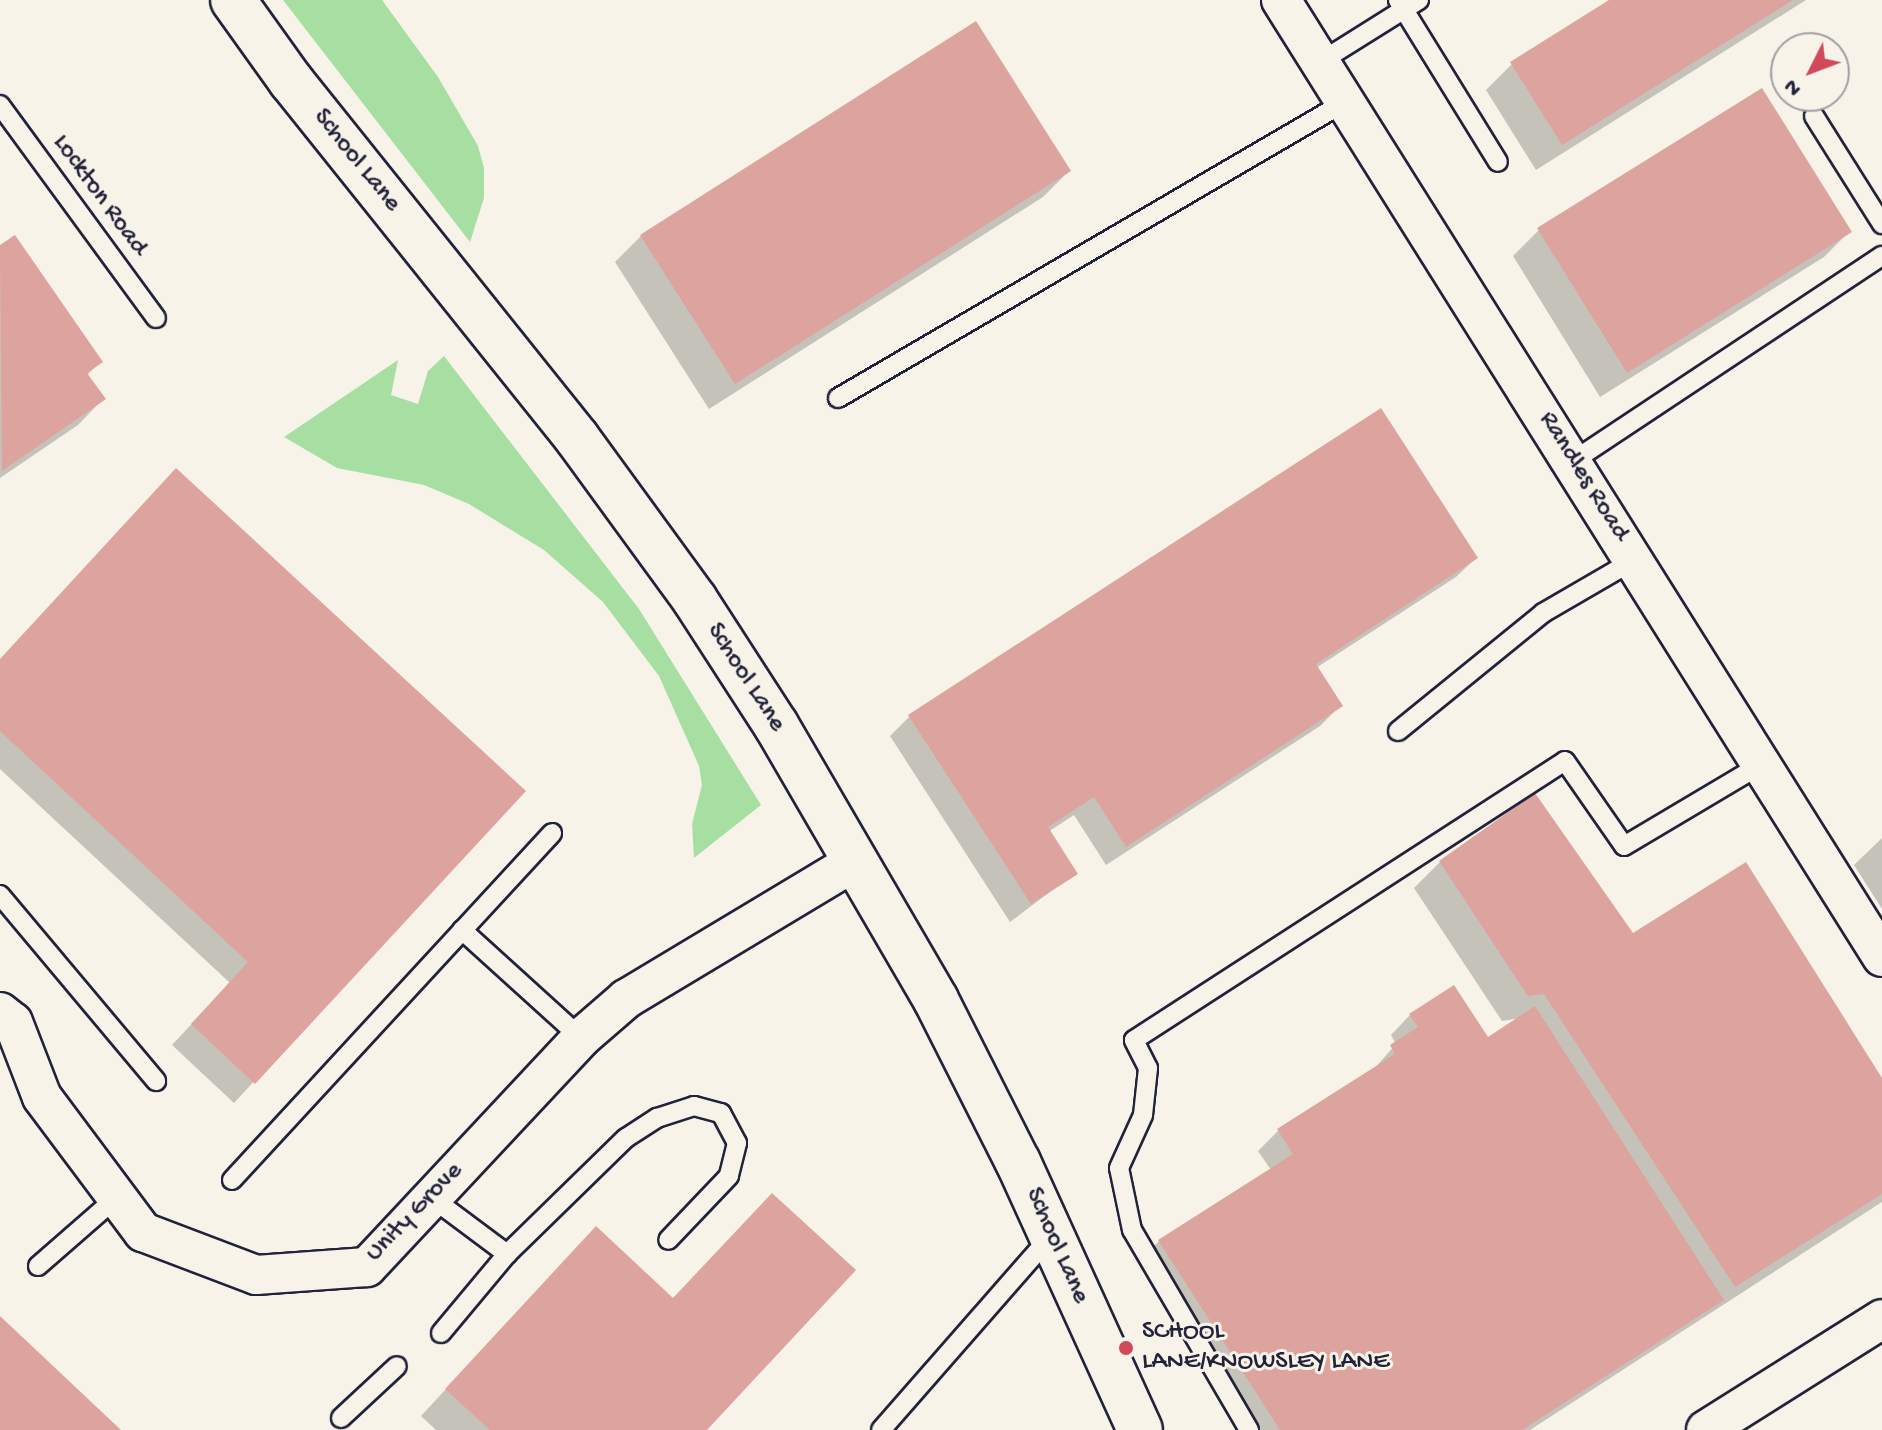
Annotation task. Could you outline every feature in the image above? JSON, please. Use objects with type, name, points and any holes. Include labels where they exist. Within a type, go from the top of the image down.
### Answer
[{"type":"main road","name":"School Lane","points":[[233,0],[291,81],[577,438],[695,600],[856,861],[936,1000],[1052,1235],[1140,1430]]},
{"type":"street","name":"Randles Road","points":[[1281,0],[1764,763],[1882,957]]},
{"type":"street","name":"Unity Grove","points":[[0,1012],[13,1022],[42,1097],[143,1232],[256,1275],[367,1267],[581,1038],[626,999],[856,861]]},
{"type":"street","points":[[1706,1430],[1882,1319]]},
{"type":"lane","points":[[1320,62],[1407,3],[1498,162]]},
{"type":"lane","points":[[838,398],[1345,102]]},
{"type":"lane","name":"Lockton Road","points":[[0,105],[156,318]]},
{"type":"lane","points":[[1814,116],[1882,224]]},
{"type":"lane","points":[[1573,461],[1882,256]]},
{"type":"lane","points":[[1398,731],[1543,613],[1634,560]]},
{"type":"lane","points":[[1249,1430],[1132,1230],[1119,1168],[1143,1115],[1148,1068],[1134,1040],[1565,761],[1624,846],[1764,763]]},
{"type":"lane","points":[[232,1180],[552,833]]},
{"type":"lane","points":[[0,895],[156,1081]]},
{"type":"lane","points":[[462,930],[581,1038]]},
{"type":"lane","points":[[441,1333],[507,1254],[626,1138],[657,1118],[694,1106],[721,1113],[737,1143],[729,1176],[668,1240]]},
{"type":"lane","points":[[38,1266],[117,1197]]},
{"type":"lane","points":[[432,1198],[507,1254]]},
{"type":"lane","points":[[881,1430],[1052,1235]]},
{"type":"lane","points":[[341,1418],[397,1366]]},
{"type":"green space","points":[[283,0],[382,0],[438,77],[478,146],[484,168],[484,198],[470,242]]},
{"type":"green space","points":[[444,356],[639,609],[761,805],[694,858],[692,824],[702,785],[699,766],[659,676],[603,602],[544,550],[469,504],[424,485],[337,468],[284,437],[398,360],[391,395],[418,404],[428,371]]},
{"type":"building","points":[[1609,0],[1793,0],[1562,145],[1510,62]]},
{"type":"building","points":[[976,21],[1071,171],[735,384],[640,235]]},
{"type":"building","points":[[1762,88],[1770,101],[1770,112],[1777,112],[1852,232],[1627,373],[1537,228]]},
{"type":"building","points":[[15,235],[103,362],[87,373],[106,399],[2,471],[0,245]]},
{"type":"building","points":[[1381,408],[1478,558],[1316,664],[1343,706],[1126,847],[1094,797],[1048,827],[1078,874],[1031,904],[908,715]]},
{"type":"building","points":[[176,468],[526,791],[255,1084],[191,1024],[248,962],[0,731],[0,659]]},
{"type":"building","points":[[1535,793],[1633,933],[1746,862],[1882,1078],[1882,1194],[1735,1287],[1544,994],[1528,996],[1439,861]]},
{"type":"building","points":[[1454,985],[1488,1037],[1535,1006],[1724,1300],[1522,1430],[1280,1430],[1158,1240],[1293,1154],[1277,1129],[1395,1054],[1390,1045],[1418,1027],[1409,1014]]},
{"type":"building","points":[[772,1193],[856,1270],[707,1430],[490,1430],[445,1389],[596,1226],[673,1298]]},
{"type":"building","points":[[0,1316],[121,1430],[0,1430]]},
{"type":"place","name":"SCHOOL LANE/KNOWSLEY LANE","points":[[1126,1348]]}]
